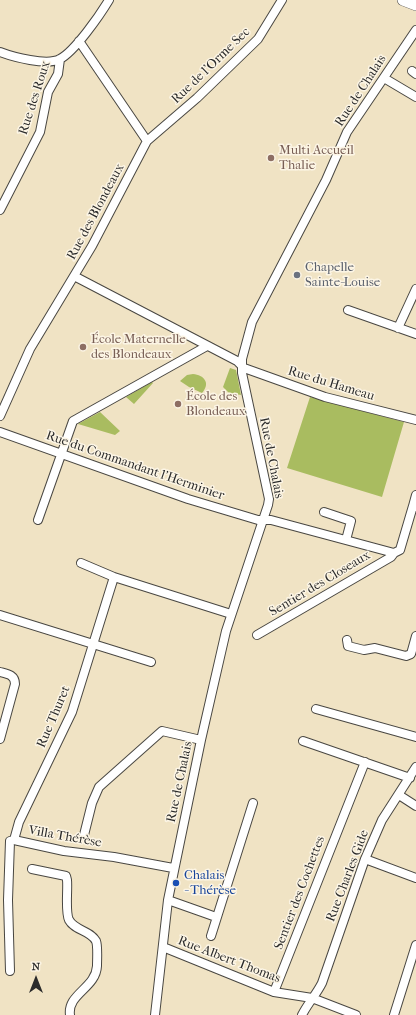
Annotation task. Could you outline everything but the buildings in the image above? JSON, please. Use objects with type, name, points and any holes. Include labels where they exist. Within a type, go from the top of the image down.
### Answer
[{"type":"main road","points":[[403,0],[416,5]]},
{"type":"street","points":[[0,52],[30,60],[50,61],[60,59],[79,41],[109,0]]},
{"type":"street","name":"Rue de l'Orme Sec","points":[[147,141],[197,98],[258,39],[282,0]]},
{"type":"street","name":"Rue de Chalais","points":[[155,1015],[173,868],[201,740],[231,614],[269,499],[241,365],[252,322],[324,185],[347,132],[416,30]]},
{"type":"street","points":[[79,41],[147,141]]},
{"type":"street","name":"Rue des Roux","points":[[0,210],[40,132],[48,92],[58,74],[60,59]]},
{"type":"street","points":[[384,78],[416,97]]},
{"type":"street","name":"Rue des Blondeaux","points":[[147,141],[92,246],[74,276],[241,365]]},
{"type":"street","points":[[0,416],[30,350],[74,276]]},
{"type":"street","points":[[398,328],[416,289]]},
{"type":"street","points":[[348,310],[416,334]]},
{"type":"street","points":[[38,520],[74,421],[207,346]]},
{"type":"street","name":"Rue du Hameau","points":[[241,365],[244,368],[325,397],[416,420]]},
{"type":"street","name":"Rue du Commandant l'Herminier","points":[[0,432],[188,499],[263,520],[271,520],[394,553]]},
{"type":"street","points":[[394,553],[400,550],[416,495]]},
{"type":"street","points":[[324,512],[351,521],[346,540]]},
{"type":"street","name":"Sentier des Closeaux","points":[[257,635],[391,557],[394,553]]},
{"type":"street","points":[[81,563],[114,577],[231,614]]},
{"type":"street","name":"Rue Thuret","points":[[14,840],[19,822],[72,712],[114,577]]},
{"type":"street","points":[[0,615],[92,645],[151,662]]},
{"type":"street","points":[[347,640],[348,646],[364,650],[375,648],[406,656],[411,654],[416,636]]},
{"type":"street","points":[[0,672],[12,676],[15,680],[15,684],[0,739]]},
{"type":"street","points":[[316,709],[416,737]]},
{"type":"street","points":[[84,836],[92,803],[99,787],[162,731],[201,740]]},
{"type":"street","points":[[303,741],[410,778]]},
{"type":"street","name":"Sentier des Cochettes","points":[[274,992],[365,762]]},
{"type":"street","name":"Rue Charles Gide","points":[[302,1015],[308,1002],[316,995],[322,983],[365,859],[382,820],[416,767]]},
{"type":"street","points":[[399,795],[416,806]]},
{"type":"street","points":[[211,936],[253,803]]},
{"type":"street","name":"Villa Thérèse","points":[[10,971],[8,900],[10,841],[14,840],[64,851],[114,857],[173,868]]},
{"type":"street","points":[[365,859],[416,878]]},
{"type":"street","points":[[32,869],[66,876],[68,880],[68,918],[72,925],[91,936],[96,942],[97,966],[95,976],[90,985],[76,996],[69,1010],[70,1015]]},
{"type":"street","points":[[168,900],[216,917]]},
{"type":"street","points":[[394,1015],[416,945]]},
{"type":"street","name":"Rue Albert Thomas","points":[[163,947],[274,992],[312,998],[356,1015]]},
{"type":"green space","points":[[230,368],[236,370],[241,395],[229,393],[223,387]]},
{"type":"green space","points":[[193,374],[200,376],[205,380],[206,386],[202,393],[180,381],[187,375]]},
{"type":"green space","points":[[152,382],[153,383],[134,404],[126,397]]},
{"type":"green space","points":[[310,397],[404,422],[382,497],[287,468]]},
{"type":"green space","points":[[100,412],[120,431],[115,435],[78,424]]},
{"type":"place","name":"Multi Accueil Thalie","points":[[271,158]]},
{"type":"place","name":"Chapelle Sainte-Louise","points":[[297,275]]},
{"type":"place","name":"École Maternelle des Blondeaux","points":[[83,347]]},
{"type":"place","name":"École des Blondeaux","points":[[178,404]]},
{"type":"place","name":"Chalais - Thérèse","points":[[176,883]]}]
